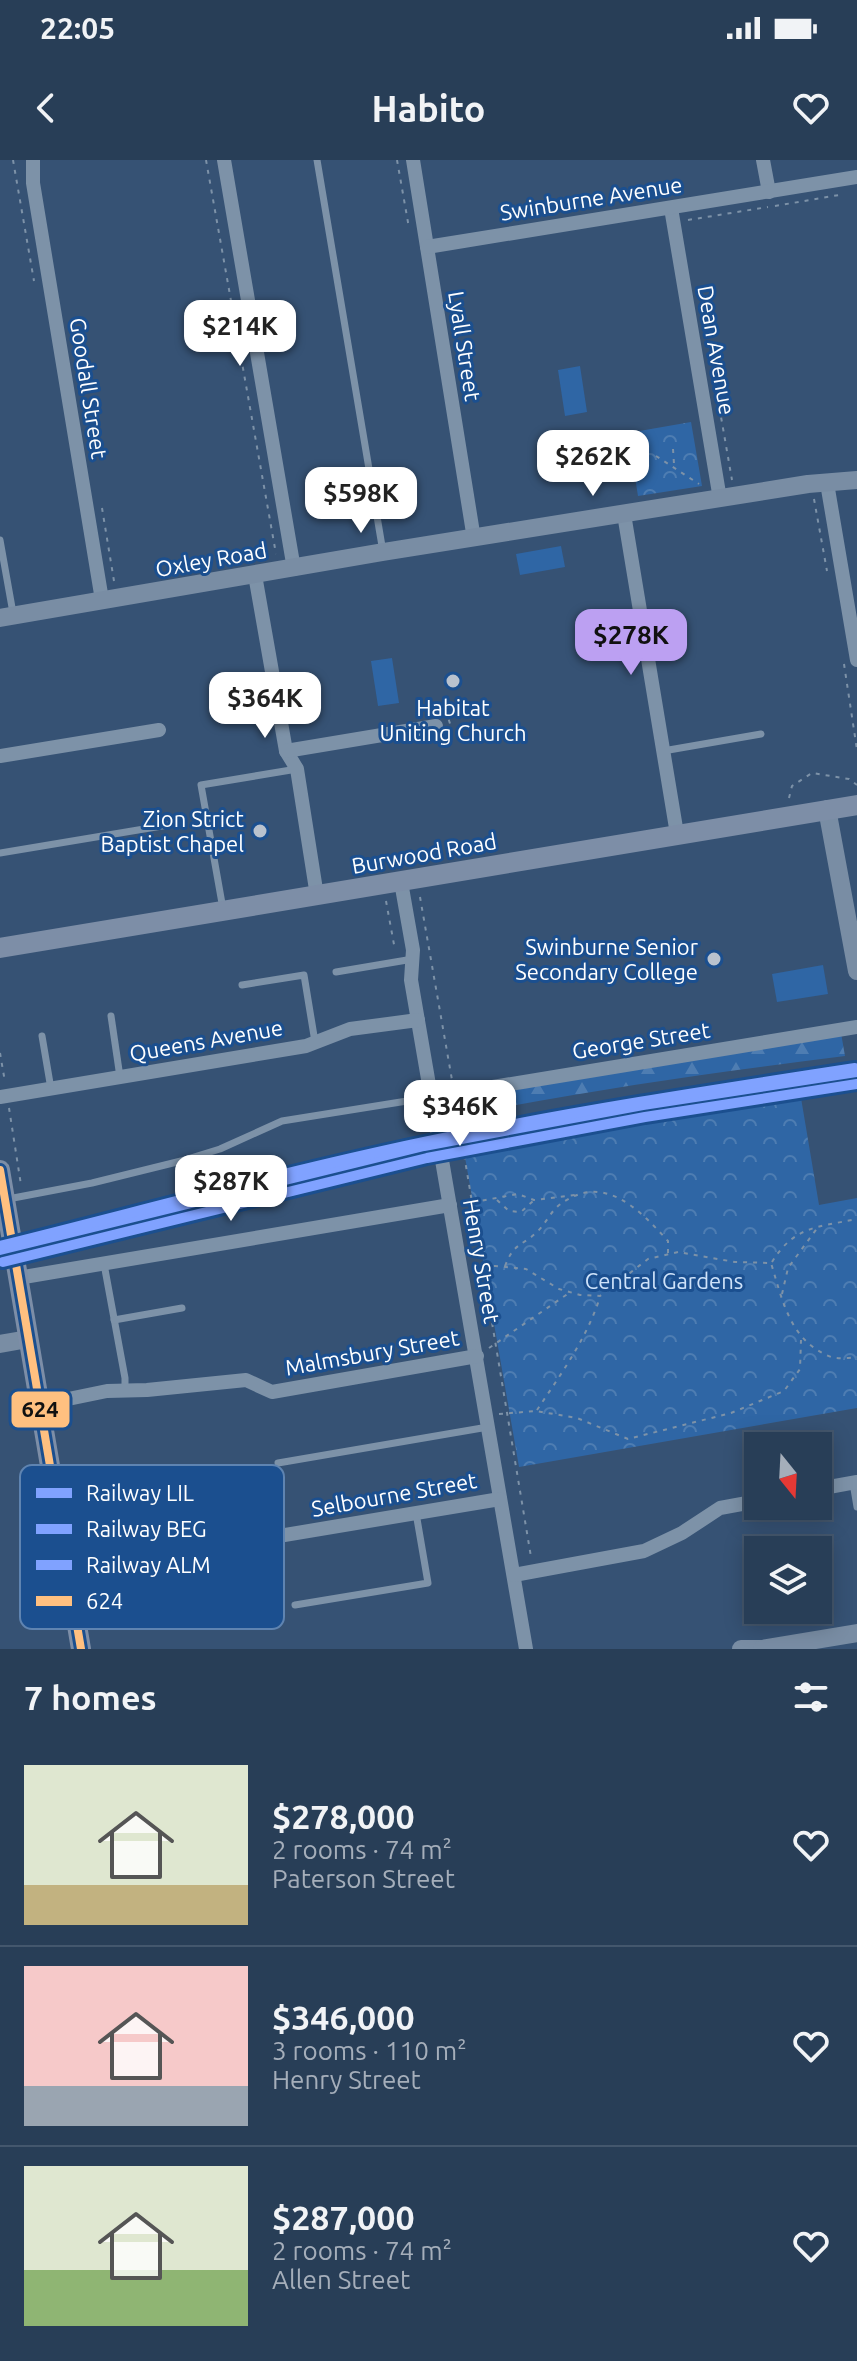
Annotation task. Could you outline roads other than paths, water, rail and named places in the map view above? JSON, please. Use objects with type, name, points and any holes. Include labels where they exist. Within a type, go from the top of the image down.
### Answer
[{"type":"main road","name":"Burwood Road","points":[[0,948],[857,805]]},
{"type":"main road","points":[[0,1170],[13,1198],[18,1278],[49,1465]]},
{"type":"main road","points":[[78,1629],[81,1649]]},
{"type":"street","name":"Goodall Street","points":[[25,160],[33,183]]},
{"type":"street","name":"Goodall Street","points":[[33,160],[33,183],[102,600]]},
{"type":"street","points":[[224,160],[286,564]]},
{"type":"street","name":"Lyall Street","points":[[413,160],[474,539]]},
{"type":"street","points":[[763,160],[769,192]]},
{"type":"street","name":"Swinburne Avenue","points":[[427,247],[672,215],[769,192],[857,177]]},
{"type":"street","name":"Dean Avenue","points":[[672,215],[713,494]]},
{"type":"street","name":"Oxley Road","points":[[7,616],[255,575],[286,564],[474,539],[624,514],[713,494],[857,480]]},
{"type":"street","points":[[827,483],[857,660]]},
{"type":"street","points":[[624,514],[677,834]]},
{"type":"street","points":[[255,575],[286,751],[297,769],[317,896]]},
{"type":"street","points":[[286,751],[442,724]]},
{"type":"street","points":[[0,756],[159,730]]},
{"type":"street","points":[[827,809],[850,895],[857,971]]},
{"type":"street","name":"Henry Street","points":[[401,882],[413,950],[411,980],[526,1649]]},
{"type":"street","name":"Queens Avenue","points":[[4,1097],[306,1046],[350,1029],[418,1020]]},
{"type":"street","name":"George Street","points":[[432,1097],[857,1027]]},
{"type":"street","points":[[18,1278],[450,1205]]},
{"type":"street","points":[[0,1344],[28,1339]]},
{"type":"street","name":"Malmsbury Street","points":[[39,1405],[107,1391],[246,1380],[272,1392],[477,1356]]},
{"type":"street","points":[[832,1486],[855,1482]]},
{"type":"street","name":"Selbourne Street","points":[[284,1535],[500,1499]]},
{"type":"street","points":[[514,1575],[644,1551],[682,1533],[720,1508],[744,1504]]},
{"type":"street","points":[[741,1649],[762,1649],[857,1633]]},
{"type":"lane","points":[[317,160],[383,552]]},
{"type":"lane","points":[[0,540],[7,616]]},
{"type":"lane","points":[[663,751],[761,734]]},
{"type":"lane","points":[[223,911],[201,785],[297,769]]},
{"type":"lane","points":[[0,853],[168,825]]},
{"type":"lane","points":[[336,972],[413,959]]},
{"type":"lane","points":[[242,985],[304,975],[315,1042]]},
{"type":"lane","points":[[111,1016],[120,1077]]},
{"type":"lane","points":[[42,1036],[51,1089]]},
{"type":"lane","points":[[13,1198],[92,1183],[207,1153],[282,1121],[432,1097]]},
{"type":"lane","points":[[104,1264],[125,1391]]},
{"type":"lane","points":[[114,1320],[182,1308]]},
{"type":"lane","points":[[278,1463],[488,1422]]},
{"type":"lane","points":[[855,1482],[857,1507]]},
{"type":"lane","points":[[295,1605],[428,1583],[416,1513]]},
{"type":"rail line","name":"ALM","points":[[0,1246],[424,1142],[585,1111],[855,1068]]},
{"type":"rail line","name":"LIL","points":[[0,1250],[424,1146],[643,1105],[857,1072]]},
{"type":"rail line","name":"BEG","points":[[3,1262],[427,1158],[645,1117],[857,1084]]},
{"type":"place","name":"Habitat Uniting Church","points":[[453,681]]},
{"type":"place","name":"Zion Strict Baptist Chapel","points":[[260,831]]},
{"type":"place","name":"Swinburne Senior Secondary College","points":[[714,959]]},
{"type":"park label","name":"Central Gardens","points":[[664,1280]]}]
